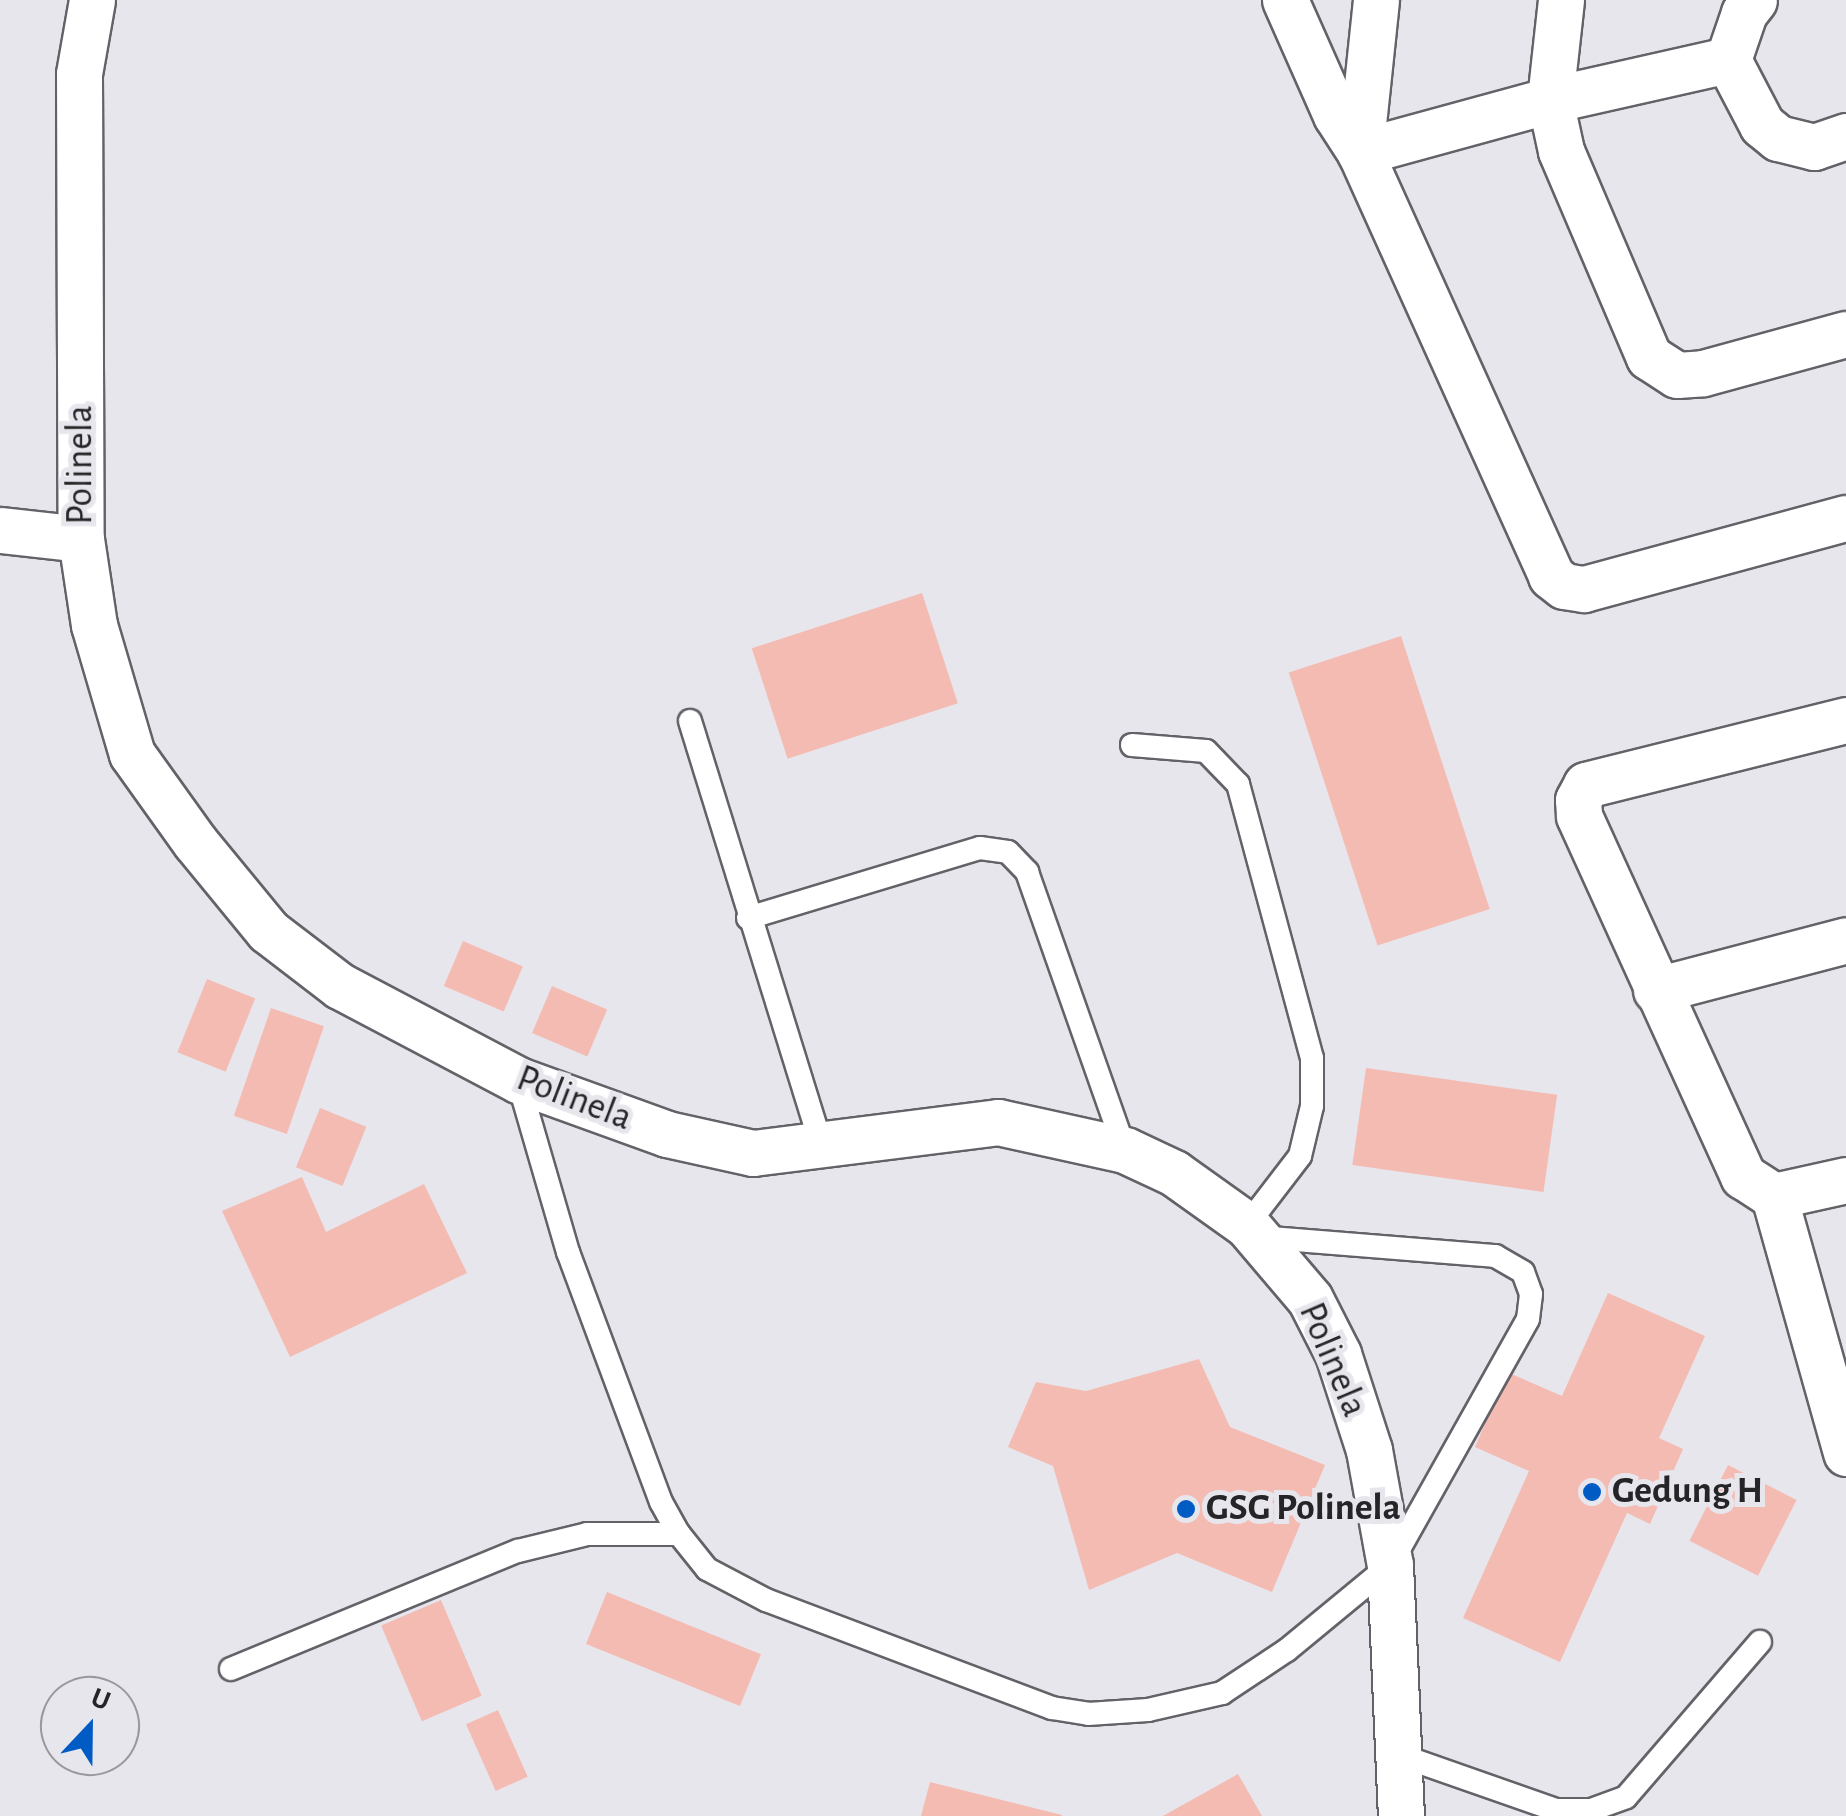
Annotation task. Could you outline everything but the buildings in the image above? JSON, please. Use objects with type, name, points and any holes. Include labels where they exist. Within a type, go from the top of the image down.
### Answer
[{"type":"street","name":"Polinela","points":[[92,0],[79,74],[81,538],[94,625],[132,754],[195,842],[268,931],[340,986],[518,1080],[667,1134],[753,1154],[998,1122],[1125,1150],[1174,1173],[1252,1231],[1310,1300],[1338,1354],[1368,1450],[1390,1566],[1401,1816]]},
{"type":"street","points":[[1285,0],[1336,115],[1360,152],[1551,576],[1564,586],[1584,589],[1846,518]]},
{"type":"street","points":[[1360,152],[1376,0]]},
{"type":"street","points":[[1561,0],[1550,100],[1561,151],[1628,318],[1649,357],[1677,374],[1703,373],[1846,334]]},
{"type":"street","points":[[1754,0],[1744,13],[1728,60],[1762,125],[1778,138],[1814,147],[1846,136]]},
{"type":"street","points":[[1360,152],[1550,100],[1728,60]]},
{"type":"street","points":[[0,530],[81,538]]},
{"type":"street","points":[[1846,720],[1586,785],[1578,800],[1579,816],[1743,1176],[1774,1196],[1846,1452]]},
{"type":"street","points":[[1656,990],[1846,940]]},
{"type":"street","points":[[1774,1196],[1846,1180]]},
{"type":"lane","points":[[690,721],[822,1147]]},
{"type":"lane","points":[[518,1080],[568,1252],[662,1502],[678,1534],[708,1568],[766,1600],[1052,1708],[1088,1714],[1148,1710],[1222,1693],[1287,1650],[1390,1566],[1528,1319],[1529,1283],[1514,1264],[1494,1256],[1252,1231],[1300,1156],[1312,1106],[1312,1058],[1238,784],[1206,751],[1132,744]]},
{"type":"lane","points":[[748,918],[980,848],[1008,852],[1027,872],[1125,1150]]},
{"type":"lane","points":[[231,1669],[518,1551],[588,1534],[678,1534]]},
{"type":"lane","points":[[1400,1755],[1556,1810],[1592,1810],[1626,1796],[1760,1642]]},
{"type":"place","name":"Gedung H","points":[[1592,1492]]},
{"type":"place","name":"GSG Polinela","points":[[1186,1509]]}]
